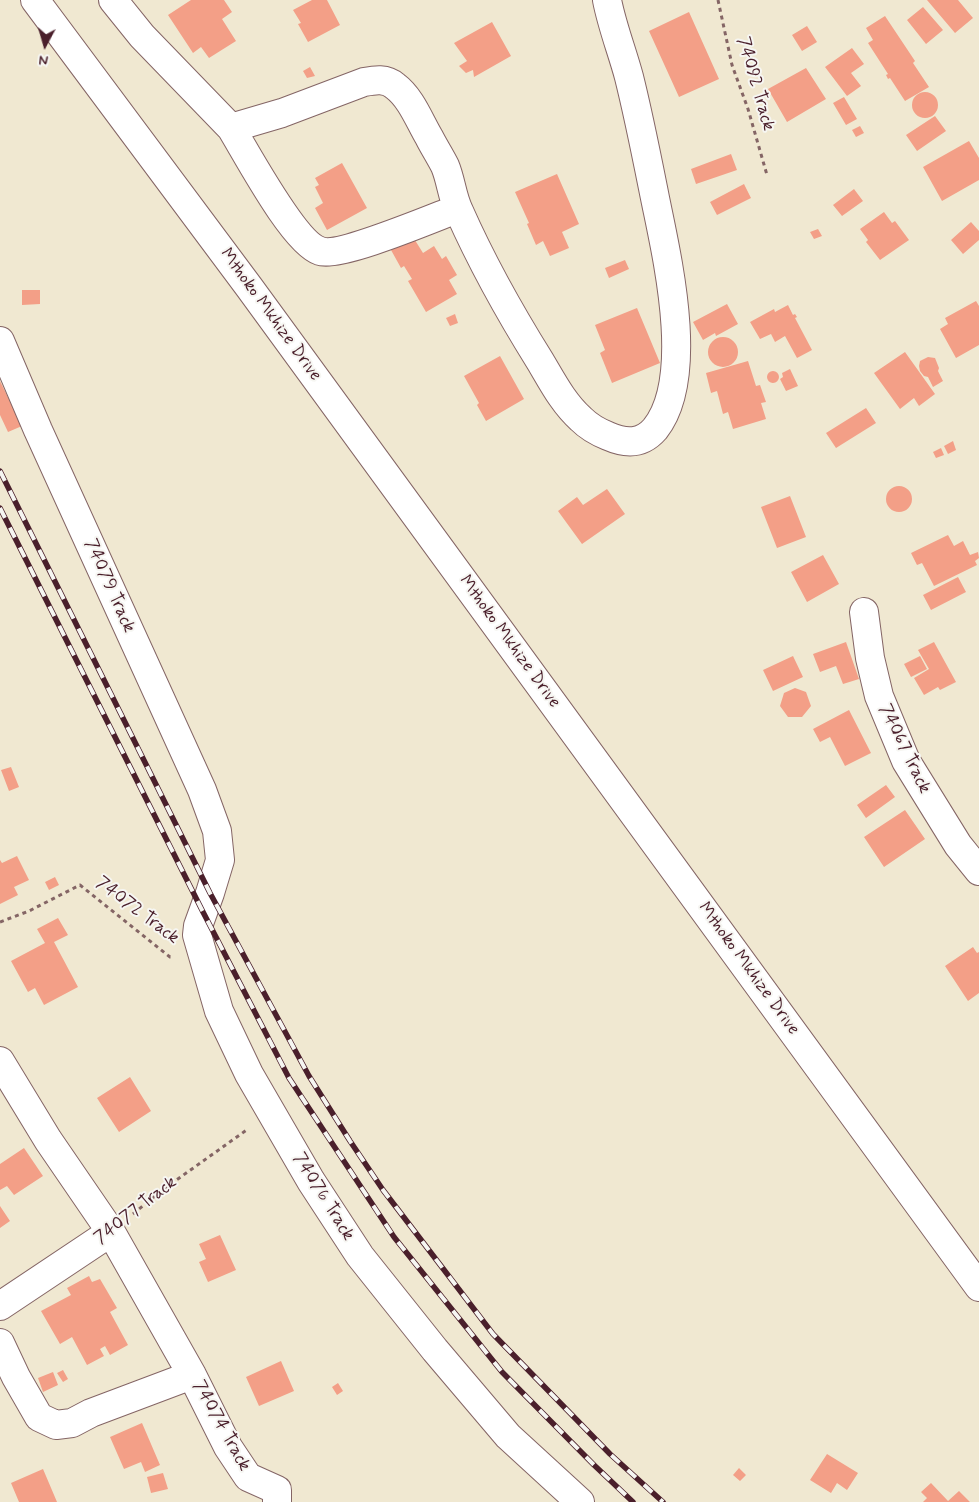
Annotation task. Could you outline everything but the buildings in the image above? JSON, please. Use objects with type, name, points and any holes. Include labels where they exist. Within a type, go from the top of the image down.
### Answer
[{"type":"street","name":"Mthoko Mkhize Drive","points":[[35,0],[244,279],[979,1287]]},
{"type":"street","points":[[113,0],[142,36],[231,128],[276,205],[305,241],[320,251],[334,252],[357,246],[458,209]]},
{"type":"street","points":[[231,128],[289,110],[364,82],[387,80],[396,86],[412,106],[445,167],[458,209],[511,314],[565,401],[580,418],[595,430],[612,438],[632,442],[642,441],[650,435],[662,420],[671,395],[676,355],[670,275],[628,76],[607,0]]},
{"type":"street","name":"74079 Track","points":[[0,341],[38,430],[198,781],[217,831]]},
{"type":"street","name":"74067 Track","points":[[864,612],[870,658],[879,696],[906,761],[958,845],[979,871]]},
{"type":"street","name":"74076 Track","points":[[217,831],[220,860],[198,926],[197,935],[219,1011],[249,1074],[311,1180],[372,1272],[508,1436],[580,1502]]},
{"type":"street","name":"74074 Track","points":[[4,1077],[111,1232],[192,1375],[215,1424],[248,1477],[277,1496]]},
{"type":"street","name":"74077 Track","points":[[0,1306],[111,1232]]},
{"type":"street","points":[[0,1343],[16,1377],[39,1417],[56,1425],[72,1422],[192,1375]]},
{"type":"path","name":"74092 Track","points":[[718,0],[732,65],[767,175]]},
{"type":"path","name":"74072 Track","points":[[0,922],[80,885],[170,957],[205,962]]},
{"type":"path","name":"74077 Track","points":[[111,1232],[161,1190],[271,1112]]},
{"type":"railway","points":[[0,471],[210,893],[309,1076],[350,1141],[383,1190],[493,1334],[610,1454],[663,1502]]},
{"type":"railway","points":[[0,508],[203,912],[289,1078],[394,1237],[502,1372],[633,1502]]}]
